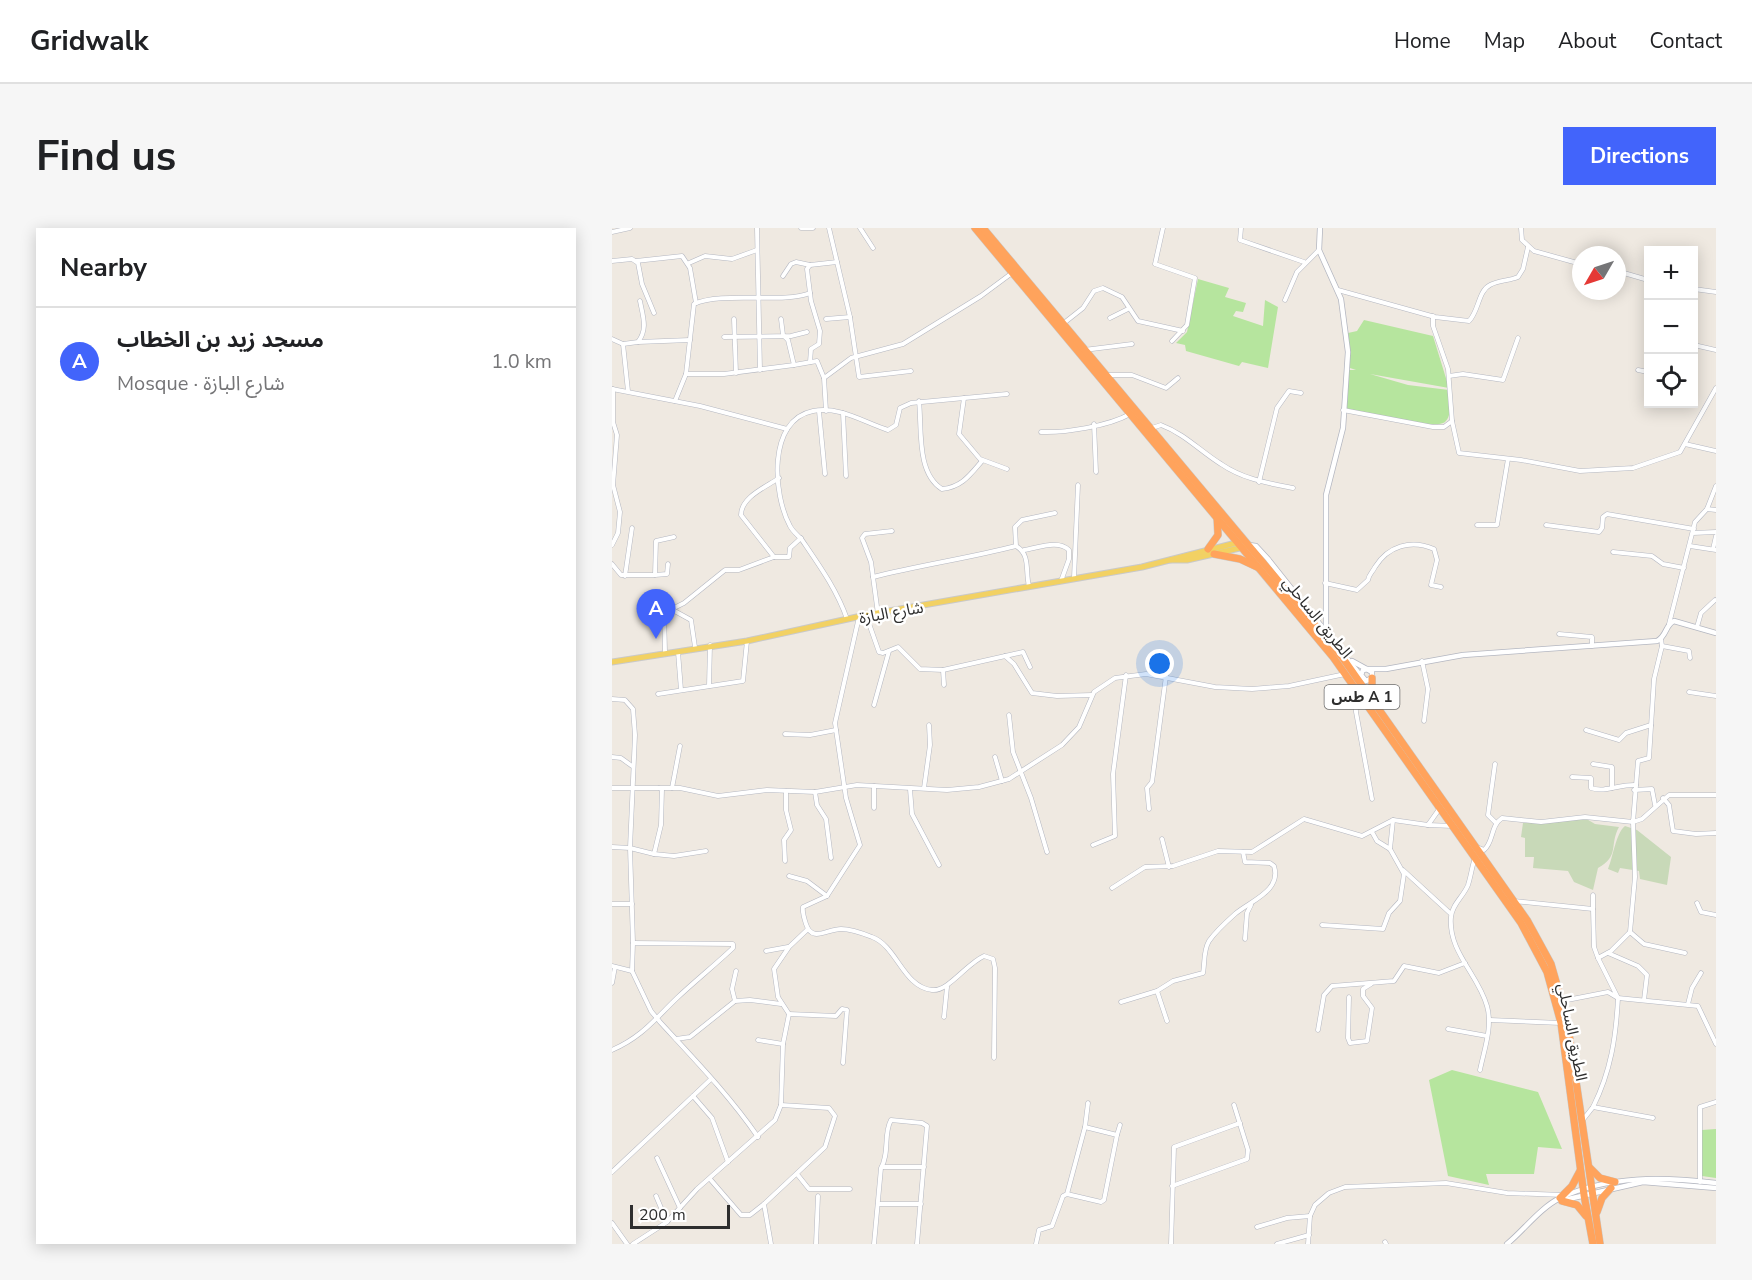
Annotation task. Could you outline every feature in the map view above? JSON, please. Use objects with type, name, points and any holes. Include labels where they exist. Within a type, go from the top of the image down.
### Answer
[{"type":"highway","name":"الطريق الساحلي","points":[[975,228],[1012,273],[1107,375],[1110,385],[1151,428],[1244,544],[1342,657],[1513,901],[1551,964],[1562,1001],[1582,1121],[1587,1161],[1587,1192]]},
{"type":"highway","name":"الطريق الساحلي","points":[[983,228],[1063,324],[1131,414],[1217,516],[1244,544],[1260,568],[1355,687],[1476,857],[1535,948],[1547,972],[1561,1023],[1580,1169],[1592,1221],[1593,1244]]},
{"type":"highway","points":[[1217,516],[1218,535],[1211,552],[1240,559],[1260,568]]},
{"type":"highway","points":[[1372,678],[1372,689],[1386,719]]},
{"type":"highway","points":[[1580,1169],[1575,1182],[1562,1198],[1577,1205],[1592,1221],[1598,1205],[1613,1185],[1599,1178],[1587,1161]]},
{"type":"highway","name":"الطريق الساحلي","points":[[1592,1221],[1600,1244]]},
{"type":"main road","name":"شارع البازة","points":[[612,662],[695,647],[747,641],[866,615],[878,615],[1061,581],[1244,544]]},
{"type":"street","points":[[612,232],[630,228]]},
{"type":"street","points":[[757,228],[760,370]]},
{"type":"street","points":[[801,228],[813,228]]},
{"type":"street","points":[[829,228],[850,317],[861,378],[911,371]]},
{"type":"street","points":[[860,228],[873,248]]},
{"type":"street","points":[[1163,228],[1155,264],[1195,278],[1187,325],[1172,341]]},
{"type":"street","points":[[1240,228],[1240,240],[1304,262]]},
{"type":"street","points":[[1320,228],[1318,250],[1338,290],[1344,310],[1348,352],[1341,435],[1326,495],[1326,629]]},
{"type":"street","points":[[1521,228],[1520,236],[1528,247],[1556,259],[1572,262]]},
{"type":"street","points":[[1338,290],[1432,315],[1469,321],[1476,313],[1484,289],[1492,284],[1518,277],[1528,247]]},
{"type":"street","points":[[688,263],[705,256],[732,259],[757,250]]},
{"type":"street","points":[[1285,300],[1290,285],[1304,262],[1318,250]]},
{"type":"street","points":[[612,261],[636,261],[679,255],[688,263],[696,303],[692,309],[686,374],[675,401]]},
{"type":"street","points":[[636,261],[645,294],[654,313]]},
{"type":"street","points":[[783,276],[791,264],[796,262],[810,265],[837,262]]},
{"type":"street","points":[[810,265],[807,269],[810,293],[820,337],[819,344],[811,349],[810,362]]},
{"type":"street","points":[[824,378],[856,355],[903,344],[981,296],[1012,273]]},
{"type":"street","points":[[1626,274],[1644,279]]},
{"type":"street","points":[[1063,324],[1083,308],[1098,289],[1110,290],[1122,297],[1128,309],[1142,323],[1183,331]]},
{"type":"street","points":[[1698,290],[1716,292]]},
{"type":"street","points":[[696,303],[803,296],[810,293]]},
{"type":"street","points":[[638,342],[643,334],[645,323],[640,301]]},
{"type":"street","points":[[1110,318],[1128,309]]},
{"type":"street","points":[[1432,315],[1433,326],[1449,376],[1452,421],[1459,453],[1580,471],[1615,471],[1675,456],[1685,444],[1716,388]]},
{"type":"street","points":[[826,319],[850,317]]},
{"type":"street","points":[[734,319],[736,373]]},
{"type":"street","points":[[781,319],[783,335],[788,340],[794,365]]},
{"type":"street","points":[[724,337],[807,332]]},
{"type":"street","points":[[1449,376],[1463,374],[1503,380],[1518,338]]},
{"type":"street","points":[[612,340],[623,344],[690,340]]},
{"type":"street","points":[[623,344],[627,391]]},
{"type":"street","points":[[1083,351],[1132,344]]},
{"type":"street","points":[[1698,346],[1716,350]]},
{"type":"street","points":[[686,374],[736,373],[819,362],[824,378],[826,411]]},
{"type":"street","points":[[1638,370],[1644,371]]},
{"type":"street","points":[[1107,375],[1132,375],[1166,388],[1178,378]]},
{"type":"street","points":[[612,545],[618,533],[620,512],[613,485],[617,435],[612,423],[613,389],[675,401],[787,429]]},
{"type":"street","points":[[1259,482],[1279,403],[1289,391],[1301,393]]},
{"type":"street","points":[[848,620],[831,583],[801,538],[794,533],[786,518],[779,478],[780,441],[787,429],[800,417],[826,411],[843,413],[888,430],[896,425],[900,408],[919,400],[1007,394]]},
{"type":"street","points":[[964,398],[959,434],[982,461],[1007,469]]},
{"type":"street","points":[[919,400],[926,468],[935,485],[942,489],[955,488],[964,482],[982,461]]},
{"type":"street","points":[[1343,410],[1433,427],[1444,427],[1452,421]]},
{"type":"street","points":[[819,411],[825,474]]},
{"type":"street","points":[[843,413],[846,476]]},
{"type":"street","points":[[1041,432],[1067,432],[1120,419],[1131,414]]},
{"type":"street","points":[[1094,424],[1096,472]]},
{"type":"street","points":[[1151,428],[1161,425],[1175,431],[1194,442],[1221,464],[1259,482],[1293,488]]},
{"type":"street","points":[[1685,444],[1716,451]]},
{"type":"street","points":[[1477,525],[1497,525],[1508,459]]},
{"type":"street","points":[[774,557],[741,515],[741,511],[745,501],[779,478]]},
{"type":"street","points":[[1074,578],[1078,485]]},
{"type":"street","points":[[1598,958],[1608,953],[1630,932],[1635,877],[1633,822],[1635,788],[1639,760],[1649,758],[1654,679],[1662,646],[1661,639],[1669,624],[1695,522],[1707,509],[1716,486]]},
{"type":"street","points":[[1707,509],[1716,510]]},
{"type":"street","points":[[1016,546],[1014,531],[1017,523],[1055,513]]},
{"type":"street","points":[[1546,525],[1599,532],[1602,528],[1603,515],[1607,514],[1716,534],[1714,550],[1690,546]]},
{"type":"street","points":[[625,576],[632,528]]},
{"type":"street","points":[[878,615],[871,562],[863,536],[892,531]]},
{"type":"street","points":[[655,575],[656,541],[674,537]]},
{"type":"street","points":[[665,652],[664,613],[684,603],[725,570],[739,570],[774,557],[789,557],[790,548],[801,538]]},
{"type":"street","points":[[873,577],[916,566],[958,561],[1016,546],[1023,550],[1054,544],[1064,545],[1069,550],[1069,559],[1061,581]]},
{"type":"street","points":[[1244,544],[1258,548],[1366,681],[1386,669]]},
{"type":"street","points":[[1325,583],[1357,590],[1368,580],[1384,554],[1411,544],[1434,549],[1437,560],[1431,585],[1441,587]]},
{"type":"street","points":[[1023,550],[1029,586]]},
{"type":"street","points":[[1613,552],[1652,556],[1662,564],[1684,568]]},
{"type":"street","points":[[612,564],[619,573],[625,576],[668,574],[668,564]]},
{"type":"street","points":[[1697,627],[1701,613],[1715,600]]},
{"type":"street","points":[[670,609],[691,620],[695,647]]},
{"type":"street","points":[[866,615],[877,649],[883,653],[898,647],[917,668],[943,670],[1023,652],[1030,667]]},
{"type":"street","points":[[1318,620],[1326,615]]},
{"type":"street","points":[[859,617],[856,641],[838,703],[836,730],[844,786],[860,845],[826,896],[803,907],[808,929],[815,935],[843,929],[873,937],[901,964],[915,984],[933,990],[946,987],[965,967],[979,958],[984,956],[993,959],[995,968],[994,1058]]},
{"type":"street","points":[[1669,624],[1674,621],[1716,633]]},
{"type":"street","points":[[1559,634],[1592,637],[1592,646]]},
{"type":"street","points":[[1361,676],[1363,670],[1386,669],[1463,655],[1661,639]]},
{"type":"street","points":[[657,694],[743,681],[747,641]]},
{"type":"street","points":[[709,686],[710,645]]},
{"type":"street","points":[[1662,646],[1689,651],[1690,658]]},
{"type":"street","points":[[677,650],[681,690]]},
{"type":"street","points":[[874,705],[889,651]]},
{"type":"street","points":[[1005,656],[1014,664],[1032,693],[1057,696],[1092,695]]},
{"type":"street","points":[[1350,660],[1373,673],[1372,678]]},
{"type":"street","points":[[1422,661],[1428,689],[1424,721]]},
{"type":"street","points":[[943,670],[944,685]]},
{"type":"street","points":[[612,788],[672,788],[718,796],[767,790],[815,792],[844,786],[969,789],[1002,782],[1020,773],[1076,733],[1092,695],[1102,684],[1126,675],[1166,676],[1215,687],[1252,689],[1289,686],[1345,674]]},
{"type":"street","points":[[1093,845],[1115,836],[1113,774],[1126,675]]},
{"type":"street","points":[[1149,809],[1147,788],[1152,782],[1166,676]]},
{"type":"street","points":[[1355,687],[1356,712],[1372,799]]},
{"type":"street","points":[[1689,693],[1716,696]]},
{"type":"street","points":[[612,699],[625,700],[633,709],[635,735],[630,848],[632,971],[640,992],[658,1020],[711,1079],[758,1137]]},
{"type":"street","points":[[1009,715],[1013,752],[1031,798],[1047,852]]},
{"type":"street","points":[[924,788],[930,745],[929,724]]},
{"type":"street","points":[[1586,730],[1619,740],[1626,733],[1651,725]]},
{"type":"street","points":[[785,734],[810,735],[836,730]]},
{"type":"street","points":[[672,788],[680,746]]},
{"type":"street","points":[[612,757],[621,758],[632,766]]},
{"type":"street","points":[[995,757],[1002,782]]},
{"type":"street","points":[[1495,764],[1488,815],[1496,823]]},
{"type":"street","points":[[1593,764],[1612,767],[1612,789]]},
{"type":"street","points":[[1572,777],[1591,778],[1591,788],[1594,790],[1612,789],[1622,784],[1635,788],[1652,789],[1655,805]]},
{"type":"street","points":[[874,786],[874,808]]},
{"type":"street","points":[[654,854],[662,812],[662,789],[659,788]]},
{"type":"street","points":[[910,789],[912,814],[939,865]]},
{"type":"street","points":[[785,861],[783,840],[791,830],[786,810],[786,791]]},
{"type":"street","points":[[815,792],[817,805],[826,819],[831,858]]},
{"type":"street","points":[[1477,847],[1484,850],[1488,847],[1496,823],[1502,818],[1541,822],[1585,817],[1633,822],[1642,819],[1655,805],[1669,795],[1716,795]]},
{"type":"street","points":[[1663,798],[1669,805],[1669,820],[1673,831],[1696,834],[1716,833]]},
{"type":"street","points":[[1428,825],[1441,807]]},
{"type":"street","points":[[1112,888],[1145,867],[1169,867],[1218,851],[1252,852],[1304,819],[1358,836],[1372,832],[1393,820],[1454,826]]},
{"type":"street","points":[[1389,849],[1393,820]]},
{"type":"street","points":[[1372,832],[1377,841],[1389,849],[1402,870],[1451,914]]},
{"type":"street","points":[[1162,839],[1169,867]]},
{"type":"street","points":[[612,847],[674,856],[706,851]]},
{"type":"street","points":[[1121,1002],[1145,997],[1173,981],[1203,973],[1205,952],[1211,939],[1235,914],[1271,887],[1275,871],[1270,863],[1245,862],[1243,852]]},
{"type":"street","points":[[1476,857],[1469,883],[1451,914],[1453,944],[1474,975],[1488,1007],[1490,1020],[1480,1070]]},
{"type":"street","points":[[1322,925],[1385,928],[1388,917],[1398,906],[1402,897],[1402,870]]},
{"type":"street","points":[[789,876],[807,881],[826,896]]},
{"type":"street","points":[[1582,1121],[1593,1107],[1604,1085],[1613,1054],[1618,998],[1594,947],[1593,895]]},
{"type":"street","points":[[1513,901],[1593,909]]},
{"type":"street","points":[[1245,939],[1246,913],[1253,902]]},
{"type":"street","points":[[1697,903],[1701,912],[1716,915]]},
{"type":"street","points":[[612,904],[632,904]]},
{"type":"street","points":[[633,1244],[667,1222],[728,1162],[776,1120],[781,1105],[783,1044],[789,1014],[775,987],[774,969],[789,946],[808,929]]},
{"type":"street","points":[[1630,932],[1644,944],[1685,952]]},
{"type":"street","points":[[612,1050],[632,1041],[658,1020],[678,997],[734,946],[730,943],[633,943]]},
{"type":"street","points":[[766,951],[789,946]]},
{"type":"street","points":[[1608,953],[1638,966],[1647,975],[1644,1000]]},
{"type":"street","points":[[1318,1030],[1326,991],[1337,984],[1396,980],[1404,966],[1439,973],[1465,963]]},
{"type":"street","points":[[612,983],[614,967],[632,971]]},
{"type":"street","points":[[735,1001],[732,989],[736,971]]},
{"type":"street","points":[[1688,1004],[1692,988],[1701,973]]},
{"type":"street","points":[[1349,997],[1348,1038],[1350,1043],[1367,1041],[1373,1014],[1372,1008],[1363,996],[1363,989],[1375,982]]},
{"type":"street","points":[[944,1017],[946,987]]},
{"type":"street","points":[[1157,991],[1167,1021]]},
{"type":"street","points":[[1562,1001],[1608,992],[1618,998],[1700,1007],[1716,1044]]},
{"type":"street","points":[[676,1039],[690,1037],[735,1001],[750,1000],[782,1004]]},
{"type":"street","points":[[789,1014],[836,1016],[842,1009],[848,1010],[843,1063]]},
{"type":"street","points":[[1490,1020],[1561,1023]]},
{"type":"street","points":[[1448,1029],[1487,1036]]},
{"type":"street","points":[[758,1040],[783,1044]]},
{"type":"street","points":[[612,1172],[711,1079]]},
{"type":"street","points":[[693,1096],[712,1118],[728,1162]]},
{"type":"street","points":[[1700,1182],[1700,1107],[1716,1102]]},
{"type":"street","points":[[1036,1244],[1039,1230],[1052,1226],[1063,1196],[1067,1194],[1085,1127],[1088,1103]]},
{"type":"street","points":[[710,1179],[741,1215],[750,1215],[765,1204],[825,1147],[833,1129],[834,1113],[829,1108],[781,1105]]},
{"type":"street","points":[[1172,1186],[1247,1160],[1248,1150],[1234,1105]]},
{"type":"street","points":[[1593,1107],[1653,1118]]},
{"type":"street","points":[[874,1244],[882,1167],[885,1160],[888,1126],[891,1120],[926,1125],[917,1244]]},
{"type":"street","points":[[1171,1244],[1174,1147],[1240,1123]]},
{"type":"street","points":[[1067,1194],[1101,1202],[1104,1200],[1120,1125]]},
{"type":"street","points":[[1085,1127],[1117,1135]]},
{"type":"street","points":[[657,1158],[680,1208]]},
{"type":"street","points":[[882,1167],[924,1167]]},
{"type":"street","points":[[797,1174],[809,1189],[850,1189]]},
{"type":"street","points":[[1507,1244],[1550,1205],[1562,1198],[1653,1178],[1700,1182],[1715,1187]]},
{"type":"street","points":[[1613,1185],[1652,1182],[1715,1187]]},
{"type":"street","points":[[1308,1244],[1310,1216],[1320,1199],[1345,1187],[1446,1183],[1498,1192],[1562,1198]]},
{"type":"street","points":[[656,1196],[667,1222]]},
{"type":"street","points":[[816,1244],[818,1196]]},
{"type":"street","points":[[765,1204],[771,1244]]},
{"type":"street","points":[[878,1204],[921,1204]]},
{"type":"street","points":[[1257,1227],[1287,1218],[1310,1216]]},
{"type":"street","points":[[612,1223],[627,1244]]},
{"type":"street","points":[[1277,1244],[1309,1234]]},
{"type":"green space","points":[[1198,279],[1229,288],[1225,297],[1246,303],[1243,312],[1236,311],[1233,316],[1263,326],[1265,300],[1278,307],[1268,368],[1242,362],[1239,366],[1186,351],[1185,345],[1176,343],[1187,332]]},
{"type":"green space","points":[[1364,320],[1433,336],[1449,388],[1370,374],[1408,385],[1449,390],[1450,411],[1445,422],[1427,424],[1344,408],[1349,370],[1356,370],[1350,368],[1348,333],[1357,331]]},
{"type":"green space","points":[[1585,818],[1595,824],[1619,827],[1612,854],[1605,864],[1598,868],[1593,890],[1574,882],[1568,871],[1533,868],[1534,857],[1525,857],[1525,838],[1521,837],[1523,823]]},
{"type":"green space","points":[[1625,826],[1637,830],[1671,857],[1667,885],[1640,879],[1639,871],[1620,868],[1618,873],[1608,869],[1617,840]]},
{"type":"green space","points":[[1452,1070],[1538,1092],[1562,1149],[1538,1147],[1534,1174],[1486,1174],[1489,1185],[1448,1176],[1429,1080]]},
{"type":"green space","points":[[1716,1129],[1716,1178],[1702,1176],[1702,1130]]},
{"type":"place","name":"مسجد زيد بن الخطاب","points":[[656,639]]}]
